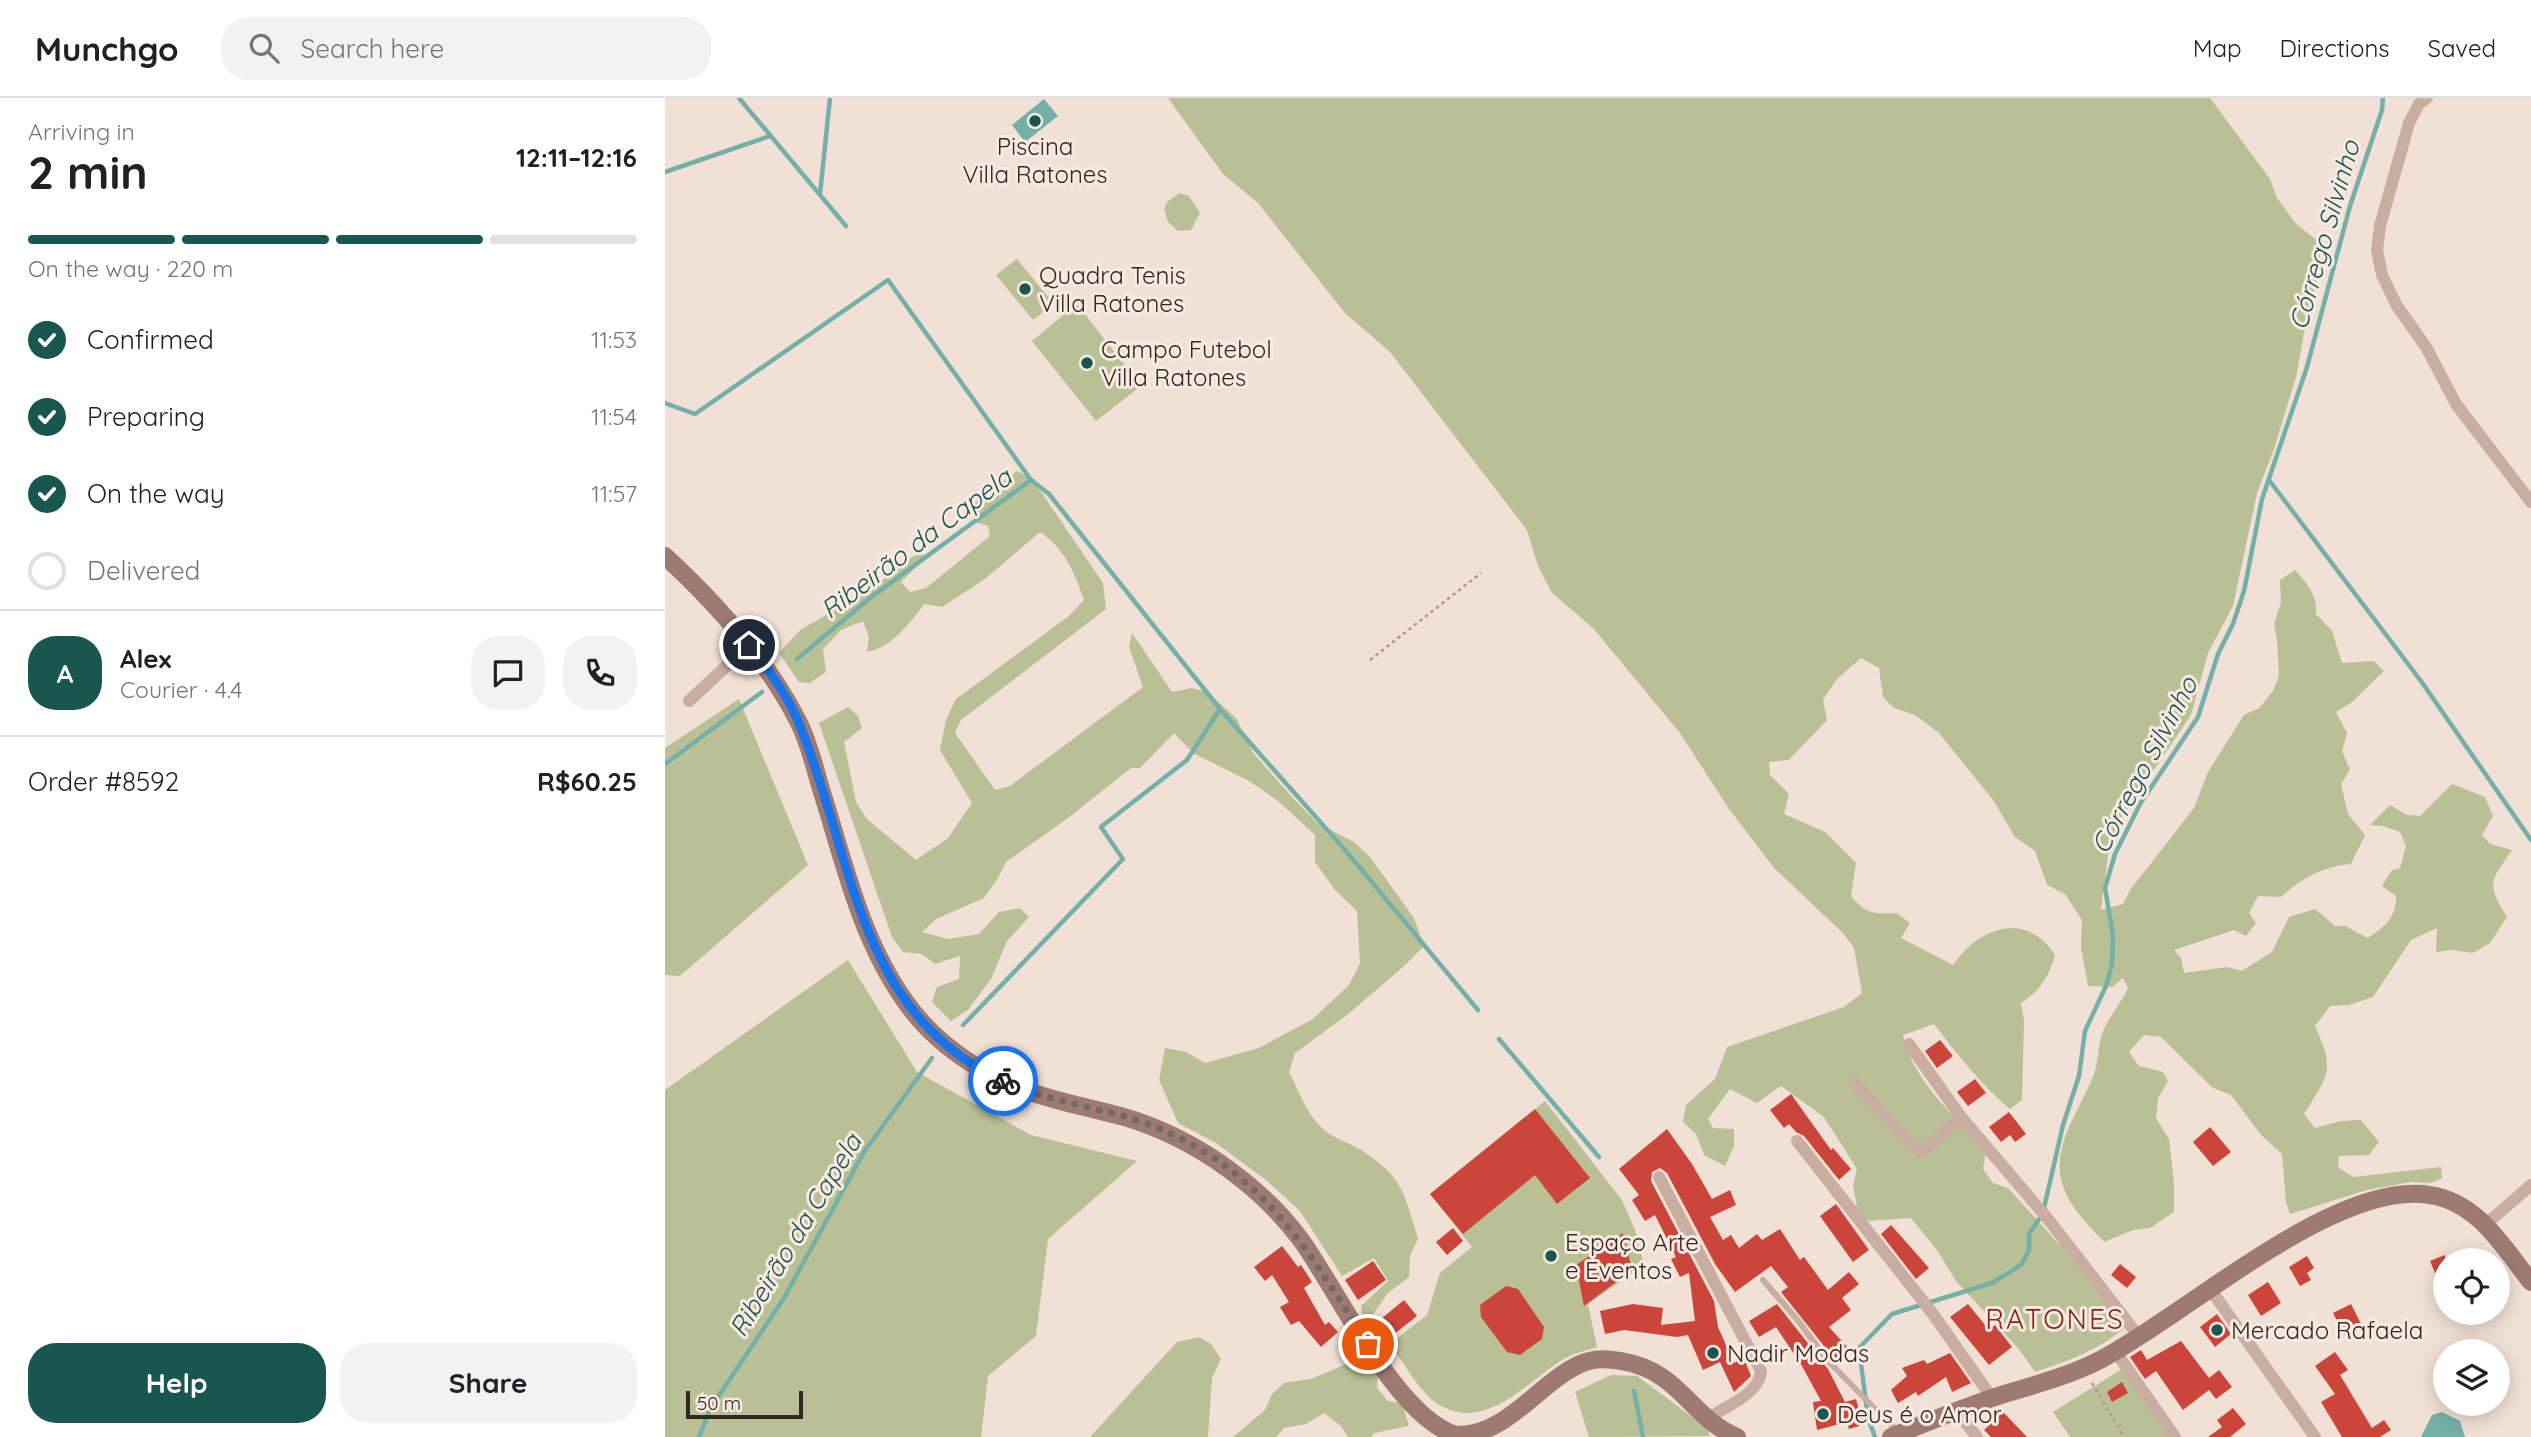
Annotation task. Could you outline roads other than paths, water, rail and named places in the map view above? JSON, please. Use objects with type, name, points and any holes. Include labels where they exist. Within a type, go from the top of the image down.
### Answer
[{"type":"main road","points":[[665,556],[709,597],[764,663],[800,724],[863,922],[882,963],[905,1002],[937,1038],[989,1075],[1050,1099],[1137,1121],[1167,1133],[1233,1172],[1265,1199],[1299,1237],[1397,1388],[1420,1415],[1439,1428],[1460,1437],[1481,1435],[1519,1415],[1569,1371],[1587,1361],[1606,1359],[1624,1362],[1658,1374],[1673,1383],[1707,1419],[1737,1437]]},
{"type":"main road","points":[[1895,1435],[1992,1398],[2083,1368],[2140,1338],[2301,1232],[2359,1204],[2385,1196],[2406,1193],[2449,1198],[2466,1206],[2531,1282]]},
{"type":"street","points":[[2427,98],[2419,104],[2410,123],[2380,226],[2377,250],[2382,275],[2397,306],[2426,346],[2456,404],[2531,502]]},
{"type":"street","points":[[689,701],[749,645]]},
{"type":"street","points":[[1909,1044],[1961,1116],[2048,1219],[2140,1338]]},
{"type":"street","points":[[1855,1083],[1919,1151],[1926,1149],[1961,1116]]},
{"type":"street","points":[[1797,1141],[1933,1314],[1992,1398]]},
{"type":"street","points":[[1659,1177],[1761,1371],[1755,1386],[1707,1419]]},
{"type":"street","points":[[2485,1225],[2531,1185]]},
{"type":"street","points":[[2211,1290],[2315,1437]]},
{"type":"street","points":[[2115,1351],[2175,1437]]},
{"type":"street","points":[[1957,1412],[1977,1437]]},
{"type":"lane","points":[[1763,1280],[1828,1361],[1880,1415],[1895,1435]]},
{"type":"water","name":"Piscina Villa Ratones","points":[[1044,99],[1058,116],[1025,142],[1012,125]]},
{"type":"water","points":[[2432,1415],[2450,1416],[2460,1421],[2465,1437],[2421,1437]]},
{"type":"waterway","name":"Ribeirão da Capela","points":[[739,98],[846,226]]},
{"type":"waterway","points":[[820,194],[830,98]]},
{"type":"waterway","name":"Córrego Silvinho","points":[[2044,1208],[2063,1125],[2079,1076],[2085,1031],[2106,986],[2112,964],[2113,935],[2105,888],[2115,854],[2140,804],[2198,717],[2218,654],[2233,624],[2244,591],[2262,499],[2307,367],[2350,206],[2382,110],[2383,98]]},
{"type":"waterway","points":[[665,172],[770,136]]},
{"type":"waterway","name":"Ribeirão da Capela","points":[[665,403],[695,414],[888,280],[1031,480],[870,598],[797,659]]},
{"type":"waterway","points":[[1031,480],[1049,494],[1220,709],[1346,851],[1478,1010]]},
{"type":"waterway","points":[[2269,480],[2421,681],[2531,840]]},
{"type":"waterway","name":"Ribeirão da Capela","points":[[665,764],[762,692]]},
{"type":"waterway","name":"Ribeirão da Capela","points":[[963,1025],[1123,859],[1101,827],[1187,760],[1220,709]]},
{"type":"waterway","points":[[1499,1039],[1599,1157]]},
{"type":"waterway","name":"Ribeirão da Capela","points":[[699,1437],[710,1409],[784,1298],[864,1152],[932,1058]]},
{"type":"waterway","name":"Córrego Silvinho","points":[[1875,1437],[1868,1418],[1859,1348],[1892,1314],[1992,1283],[2021,1265],[2029,1250],[2029,1234],[2041,1216]]},
{"type":"waterway","points":[[1634,1391],[1643,1437]]},
{"type":"place","name":"Piscina Villa Ratones","points":[[1035,121]]},
{"type":"place","name":"Quadra Tenis Villa Ratones","points":[[1025,289]]},
{"type":"place","name":"Campo Futebol Villa Ratones","points":[[1087,363]]},
{"type":"place","name":"Espaço Arte e Eventos","points":[[1551,1256]]},
{"type":"place","name":"Mercado Rafaela","points":[[2217,1330]]},
{"type":"place","name":"Nadir Modas","points":[[1713,1353]]},
{"type":"place","name":"Deus é o Amor","points":[[1823,1414]]},
{"type":"district","name":"RATONES","points":[[2055,1318]]}]
